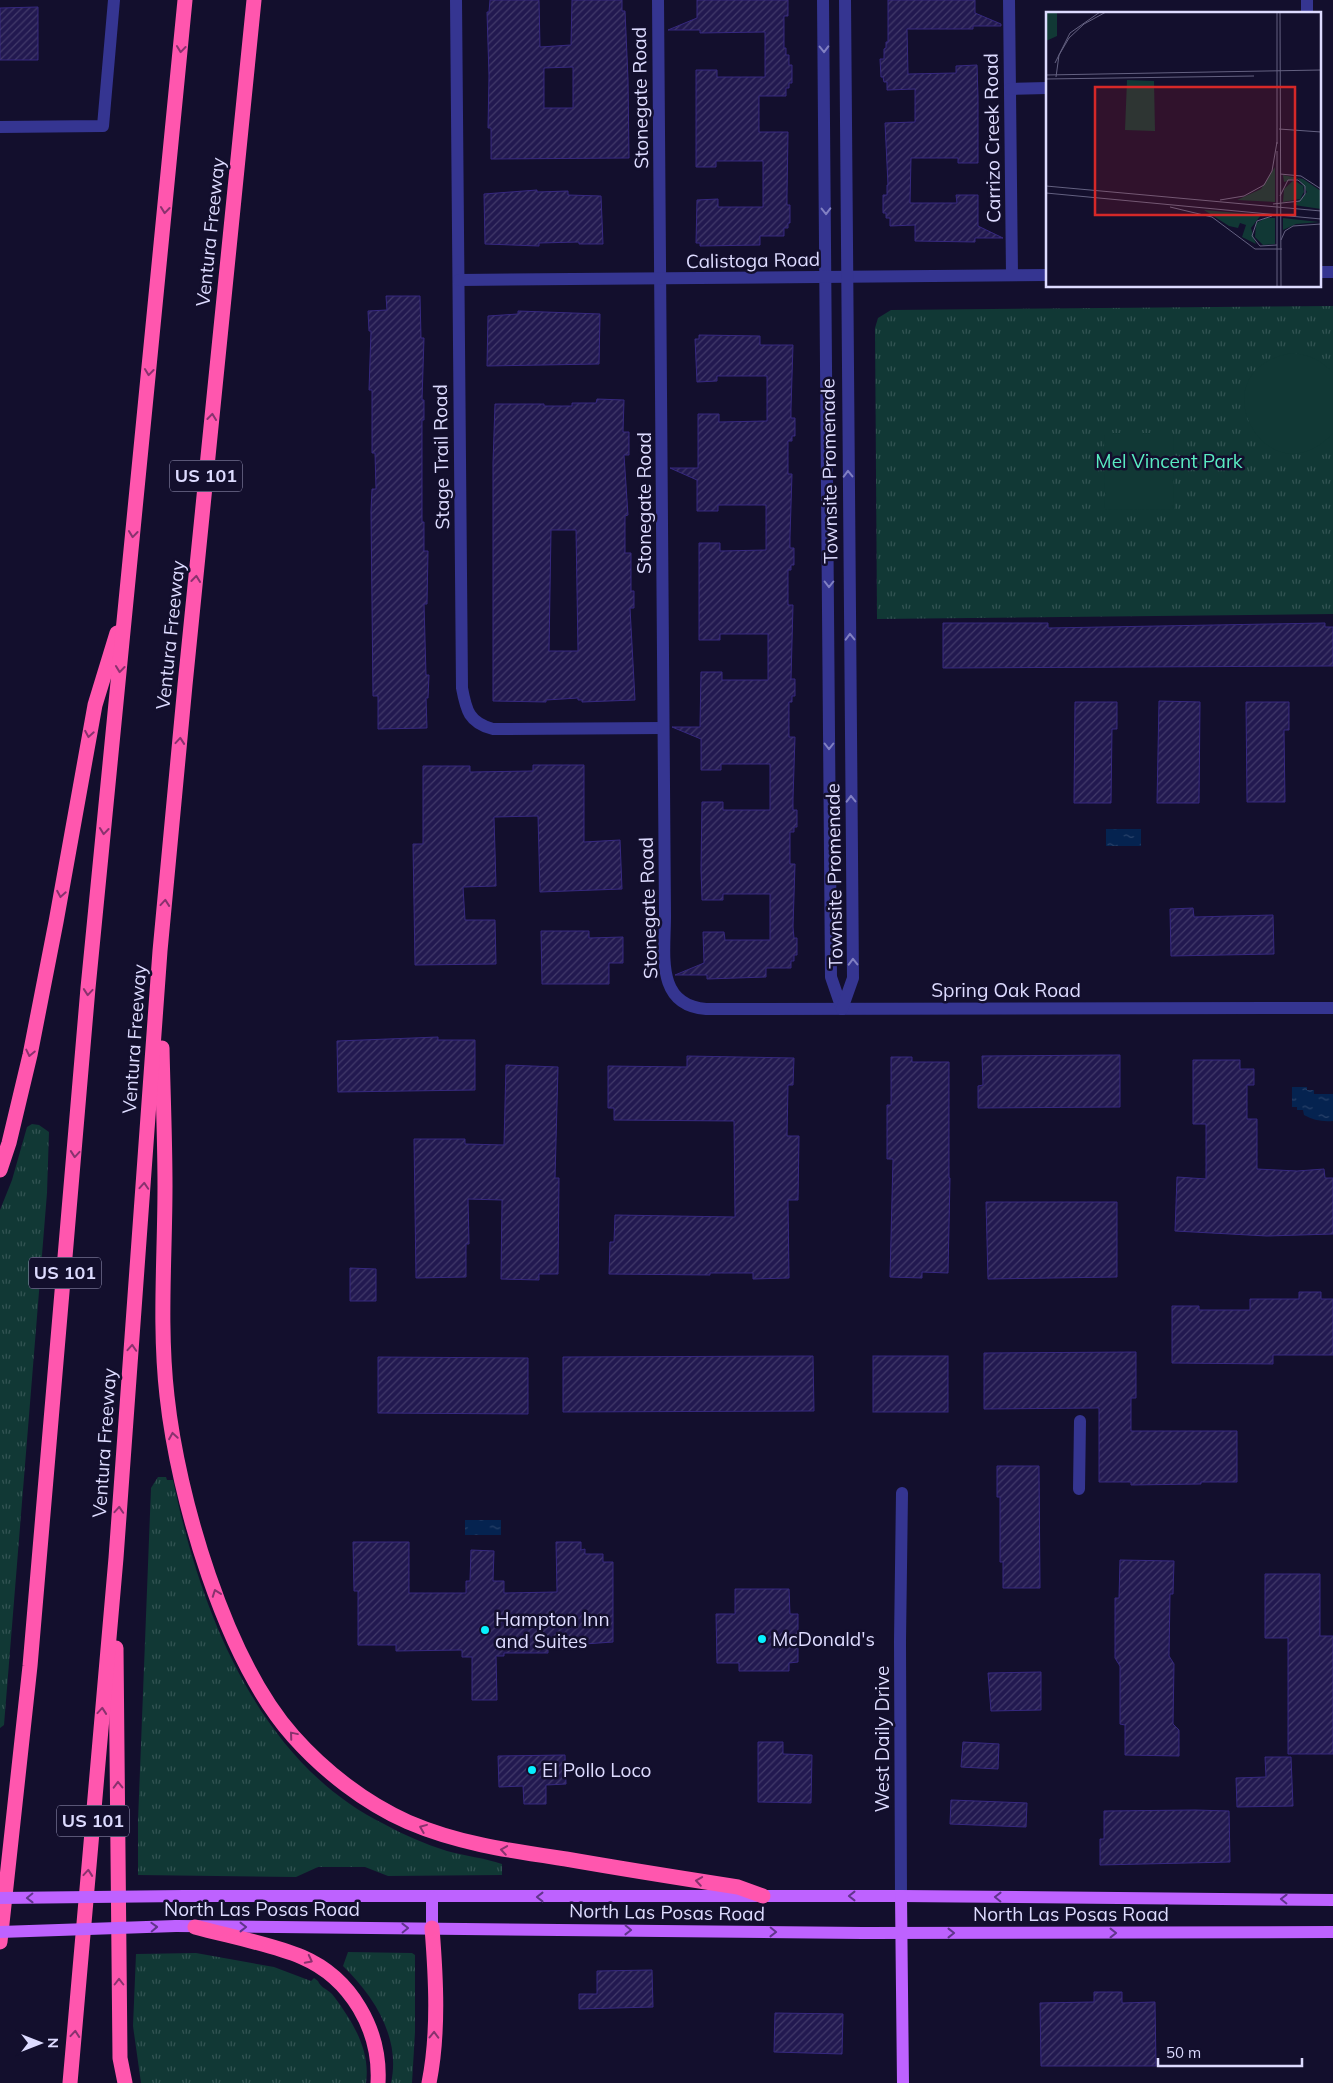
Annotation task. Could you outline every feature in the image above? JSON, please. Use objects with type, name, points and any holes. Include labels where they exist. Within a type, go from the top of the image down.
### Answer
[{"type":"highway","name":"US 101","points":[[0,1942],[30,1666],[88,988],[185,0]]},
{"type":"highway","name":"Ventura Freeway","points":[[70,2083],[116,1558],[160,951],[254,0]]},
{"type":"highway","points":[[0,1170],[9,1144],[30,1055],[58,913],[94,704],[127,603]]},
{"type":"highway","points":[[160,951],[165,1186],[162,1272],[166,1396],[175,1451],[202,1556],[224,1616],[249,1669],[270,1704],[292,1735],[319,1763],[356,1792],[404,1820],[430,1831],[487,1847],[738,1887],[763,1896]]},
{"type":"highway","points":[[116,1558],[120,2058],[125,2083]]},
{"type":"highway","points":[[195,1927],[300,1956],[330,1974],[351,1993],[364,2015],[374,2040],[379,2067],[378,2083]]},
{"type":"highway","points":[[430,2083],[434,2040],[432,1928]]},
{"type":"main road","name":"North Las Posas Road","points":[[0,1898],[184,1896],[901,1896],[1333,1900]]},
{"type":"main road","points":[[901,1896],[903,2083]]},
{"type":"main road","points":[[432,1897],[432,1928]]},
{"type":"main road","name":"North Las Posas Road","points":[[0,1932],[176,1926],[902,1933],[1333,1932]]},
{"type":"street","points":[[0,127],[103,126],[114,0]]},
{"type":"street","name":"Stage Trail Road","points":[[456,0],[462,688],[465,705],[472,719],[483,726],[493,729],[663,728]]},
{"type":"street","name":"Stonegate Road","points":[[658,0],[666,970],[669,987],[681,1001]]},
{"type":"street","name":"Townsite Promenade","points":[[824,0],[831,977],[842,1009]]},
{"type":"street","name":"Townsite Promenade","points":[[842,1009],[853,978],[845,0]]},
{"type":"street","name":"Carrizo Creek Road","points":[[1009,0],[1012,275]]},
{"type":"street","points":[[1010,89],[1046,88]]},
{"type":"street","points":[[1320,272],[1333,272]]},
{"type":"street","name":"Calistoga Road","points":[[459,280],[661,280],[1046,275]]},
{"type":"street","name":"Spring Oak Road","points":[[681,1001],[696,1008],[706,1009],[1333,1008]]},
{"type":"street","points":[[1079,1489],[1080,1421]]},
{"type":"street","name":"West Daily Drive","points":[[901,1896],[900,1642],[902,1493]]},
{"type":"green space","name":"Mel Vincent Park","points":[[1333,306],[1333,614],[877,619],[875,328],[878,318],[891,310]]},
{"type":"green space","points":[[1293,353],[1315,359],[1333,373],[1333,433],[1308,451],[1285,453],[1265,443],[1251,426],[1244,404],[1248,382],[1263,364]]},
{"type":"green space","points":[[1104,433],[1173,433],[1174,509],[1105,510]]},
{"type":"green space","points":[[32,1124],[39,1125],[49,1132],[47,1193],[4,1725],[0,1728],[0,1210],[12,1180],[27,1127]]},
{"type":"green space","points":[[158,1477],[166,1477],[167,1480],[173,1480],[200,1580],[218,1630],[241,1678],[269,1722],[302,1762],[340,1797],[384,1824],[407,1836],[439,1848],[502,1864],[502,1875],[388,1876],[365,1867],[318,1867],[296,1877],[138,1875],[138,1821],[151,1488]]},
{"type":"green space","points":[[348,1952],[412,1953],[415,1955],[415,2032],[412,2083],[391,2083],[393,2066],[388,2034],[374,2004],[343,1966]]},
{"type":"green space","points":[[196,1953],[274,1967],[311,1981],[314,1978],[318,1981],[332,1994],[358,2035],[367,2070],[366,2083],[141,2083],[133,2026],[136,1954]]},
{"type":"water","points":[[1106,829],[1141,829],[1141,846],[1106,846]]},
{"type":"water","points":[[1292,1087],[1307,1087],[1307,1090],[1314,1090],[1314,1094],[1333,1094],[1333,1121],[1321,1121],[1311,1118],[1304,1115],[1303,1110],[1297,1110],[1297,1107],[1292,1107]]},
{"type":"water","points":[[465,1520],[501,1520],[501,1535],[465,1535]]},
{"type":"building","points":[[490,0],[539,0],[540,47],[571,45],[572,0],[622,0],[622,11],[625,11],[629,158],[491,159],[491,128],[488,128],[487,12],[489,12]],"holes":[[[573,67],[573,108],[544,108],[544,68]]]},
{"type":"building","points":[[697,0],[788,0],[788,16],[784,16],[784,48],[786,48],[786,55],[789,55],[789,65],[792,65],[792,83],[789,83],[789,88],[786,88],[786,96],[759,96],[759,132],[788,132],[787,205],[790,205],[790,223],[788,223],[788,228],[784,228],[784,236],[760,236],[760,245],[700,246],[700,243],[696,243],[697,200],[718,199],[718,207],[763,207],[763,161],[716,161],[716,167],[696,167],[696,70],[717,70],[717,77],[765,77],[765,32],[700,33],[700,30],[668,30],[697,18]]},
{"type":"building","points":[[888,0],[975,0],[975,13],[1001,24],[1001,26],[973,26],[973,29],[907,29],[908,74],[956,73],[956,66],[977,65],[978,97],[978,163],[958,163],[958,158],[911,158],[910,203],[957,203],[956,195],[978,195],[978,226],[1003,238],[975,238],[975,242],[915,241],[915,225],[890,226],[890,218],[886,218],[886,213],[883,213],[883,195],[887,195],[888,185],[885,123],[915,122],[915,89],[887,90],[887,82],[884,82],[883,77],[881,77],[880,59],[884,59],[884,49],[886,48],[886,42],[888,42]]},
{"type":"building","points":[[38,7],[38,60],[0,60],[0,8]]},
{"type":"building","points":[[537,190],[537,192],[568,191],[568,195],[601,196],[603,244],[579,244],[579,242],[539,243],[539,246],[485,244],[484,194]]},
{"type":"building","points":[[386,296],[420,296],[421,338],[424,338],[422,522],[424,522],[424,551],[428,551],[427,604],[424,604],[426,675],[429,675],[428,698],[426,698],[427,728],[378,729],[378,696],[373,696],[371,512],[372,489],[376,489],[375,453],[372,453],[372,390],[369,390],[371,331],[369,331],[368,311],[387,310]]},
{"type":"building","points":[[518,311],[600,314],[599,364],[487,366],[488,316],[518,314]]},
{"type":"building","points":[[699,335],[760,336],[760,345],[793,345],[791,418],[795,418],[795,436],[792,436],[792,441],[788,441],[788,474],[792,474],[790,548],[794,548],[794,565],[791,565],[791,570],[788,570],[788,605],[793,605],[791,679],[795,679],[795,696],[792,696],[792,702],[789,702],[789,737],[795,737],[793,810],[797,810],[797,827],[794,827],[794,832],[790,832],[790,864],[795,864],[793,927],[794,938],[797,938],[797,955],[794,955],[794,961],[791,961],[791,968],[766,968],[766,977],[707,979],[707,975],[675,975],[704,963],[703,932],[724,932],[725,940],[770,940],[770,894],[723,894],[723,900],[702,900],[701,869],[702,802],[723,802],[723,810],[770,810],[770,764],[721,764],[721,770],[701,770],[701,739],[672,727],[700,727],[701,672],[722,672],[722,680],[768,680],[768,634],[720,634],[720,640],[699,640],[699,543],[720,543],[720,551],[766,550],[766,505],[718,505],[718,511],[697,511],[697,480],[670,468],[698,468],[698,414],[719,414],[719,422],[767,421],[767,376],[717,376],[717,381],[697,382],[695,339],[699,339]]},
{"type":"building","points":[[597,399],[624,400],[623,432],[629,432],[629,455],[624,455],[628,515],[625,516],[625,553],[631,553],[631,591],[634,591],[634,608],[630,608],[635,700],[582,702],[578,698],[546,700],[546,702],[493,701],[493,463],[495,404],[572,406],[572,403],[596,403]],"holes":[[[551,530],[576,530],[578,651],[549,651]]]},
{"type":"building","points":[[943,623],[1048,623],[1048,628],[1325,623],[1325,627],[1333,627],[1333,666],[943,668]]},
{"type":"building","points":[[1159,701],[1200,702],[1199,803],[1157,803]]},
{"type":"building","points":[[1075,702],[1117,702],[1117,729],[1112,729],[1111,803],[1074,803]]},
{"type":"building","points":[[1246,702],[1289,702],[1289,730],[1284,730],[1285,802],[1247,802]]},
{"type":"building","points":[[533,765],[584,765],[584,842],[620,840],[622,889],[540,892],[538,816],[494,817],[496,886],[463,887],[465,920],[495,920],[496,964],[415,965],[413,844],[423,844],[423,766],[470,766],[470,772],[533,771]]},
{"type":"building","points":[[1193,908],[1194,917],[1273,915],[1274,954],[1171,956],[1170,909]]},
{"type":"building","points":[[541,931],[589,931],[589,938],[623,937],[623,963],[609,963],[609,984],[542,984]]},
{"type":"building","points":[[438,1037],[438,1040],[475,1040],[475,1090],[338,1092],[337,1041]]},
{"type":"building","points":[[1120,1055],[1120,1107],[978,1108],[978,1086],[983,1085],[982,1056]]},
{"type":"building","points":[[687,1056],[794,1058],[793,1085],[788,1085],[787,1136],[799,1136],[798,1200],[788,1200],[789,1278],[753,1279],[753,1273],[710,1273],[710,1275],[609,1274],[610,1242],[614,1242],[615,1215],[735,1217],[734,1121],[614,1120],[614,1108],[608,1108],[608,1066],[687,1067]]},
{"type":"building","points":[[891,1057],[912,1057],[912,1062],[949,1062],[950,1178],[948,1273],[922,1272],[922,1278],[890,1277],[893,1159],[887,1159],[887,1105],[891,1105]]},
{"type":"building","points":[[1193,1060],[1240,1060],[1240,1069],[1254,1069],[1254,1085],[1247,1085],[1247,1119],[1257,1119],[1257,1169],[1297,1171],[1324,1169],[1325,1178],[1333,1178],[1333,1234],[1267,1236],[1175,1231],[1177,1177],[1206,1179],[1206,1124],[1193,1124]]},
{"type":"building","points":[[506,1065],[558,1067],[555,1178],[559,1178],[558,1274],[539,1274],[539,1280],[501,1279],[502,1200],[468,1199],[469,1244],[466,1244],[466,1277],[416,1278],[414,1139],[465,1139],[465,1144],[504,1145]]},
{"type":"building","points":[[986,1202],[1117,1202],[1117,1277],[988,1279]]},
{"type":"building","points":[[350,1268],[376,1269],[376,1301],[350,1301]]},
{"type":"building","points":[[1299,1292],[1321,1292],[1321,1299],[1333,1299],[1333,1355],[1273,1355],[1273,1364],[1172,1363],[1172,1306],[1199,1306],[1199,1310],[1250,1310],[1250,1299],[1299,1299]]},
{"type":"building","points":[[1136,1352],[1136,1398],[1131,1398],[1131,1431],[1237,1431],[1237,1482],[1131,1485],[1131,1482],[1099,1482],[1099,1408],[984,1409],[984,1353]]},
{"type":"building","points":[[813,1356],[814,1411],[563,1412],[563,1357]]},
{"type":"building","points":[[873,1356],[948,1356],[948,1412],[873,1412]]},
{"type":"building","points":[[378,1357],[528,1358],[528,1414],[378,1413]]},
{"type":"building","points":[[997,1466],[1039,1466],[1040,1588],[1003,1588],[1003,1562],[1000,1562],[1000,1497],[997,1497]]},
{"type":"building","name":"Hampton Inn and Suites","points":[[353,1542],[409,1542],[409,1593],[466,1593],[466,1581],[470,1581],[471,1550],[494,1551],[493,1581],[504,1581],[504,1593],[557,1592],[556,1542],[581,1542],[581,1550],[585,1549],[585,1554],[603,1554],[603,1562],[613,1562],[613,1642],[570,1645],[570,1649],[548,1649],[548,1653],[504,1653],[504,1656],[496,1656],[497,1700],[472,1700],[472,1657],[462,1657],[462,1650],[396,1651],[396,1645],[358,1645],[358,1591],[354,1591]]},
{"type":"building","points":[[1120,1560],[1174,1561],[1173,1594],[1170,1594],[1169,1656],[1174,1664],[1173,1724],[1179,1730],[1179,1756],[1125,1755],[1125,1725],[1120,1724],[1120,1666],[1115,1658],[1115,1598],[1119,1598]]},
{"type":"building","points":[[1265,1574],[1320,1574],[1320,1636],[1333,1636],[1333,1754],[1288,1754],[1288,1638],[1265,1638]]},
{"type":"building","points":[[735,1589],[789,1589],[790,1614],[798,1614],[798,1662],[789,1663],[789,1671],[739,1671],[739,1663],[717,1663],[716,1614],[735,1614]]},
{"type":"building","points":[[1041,1672],[1041,1710],[991,1711],[988,1673]]},
{"type":"building","points":[[758,1742],[783,1742],[783,1754],[812,1755],[811,1803],[758,1802]]},
{"type":"building","points":[[963,1742],[999,1744],[998,1769],[961,1767]]},
{"type":"building","name":"El Pollo Loco","points":[[565,1755],[566,1784],[546,1785],[546,1804],[524,1804],[523,1786],[499,1787],[498,1756]]},
{"type":"building","points":[[1265,1757],[1291,1757],[1293,1806],[1237,1807],[1236,1778],[1266,1777]]},
{"type":"building","points":[[951,1800],[1027,1803],[1026,1827],[950,1824]]},
{"type":"building","points":[[1104,1811],[1229,1811],[1230,1862],[1100,1865],[1100,1839],[1104,1839]]},
{"type":"building","points":[[652,1970],[653,2007],[579,2009],[579,1994],[597,1994],[597,1971]]},
{"type":"building","points":[[1094,1992],[1122,1992],[1122,2003],[1155,2002],[1156,2066],[1041,2066],[1040,2003],[1094,2002]]},
{"type":"building","points":[[775,2013],[843,2014],[842,2054],[774,2052]]},
{"type":"place","name":"Hampton Inn and Suites","points":[[485,1630]]},
{"type":"place","name":"McDonald's","points":[[762,1639]]},
{"type":"place","name":"El Pollo Loco","points":[[532,1770]]}]
